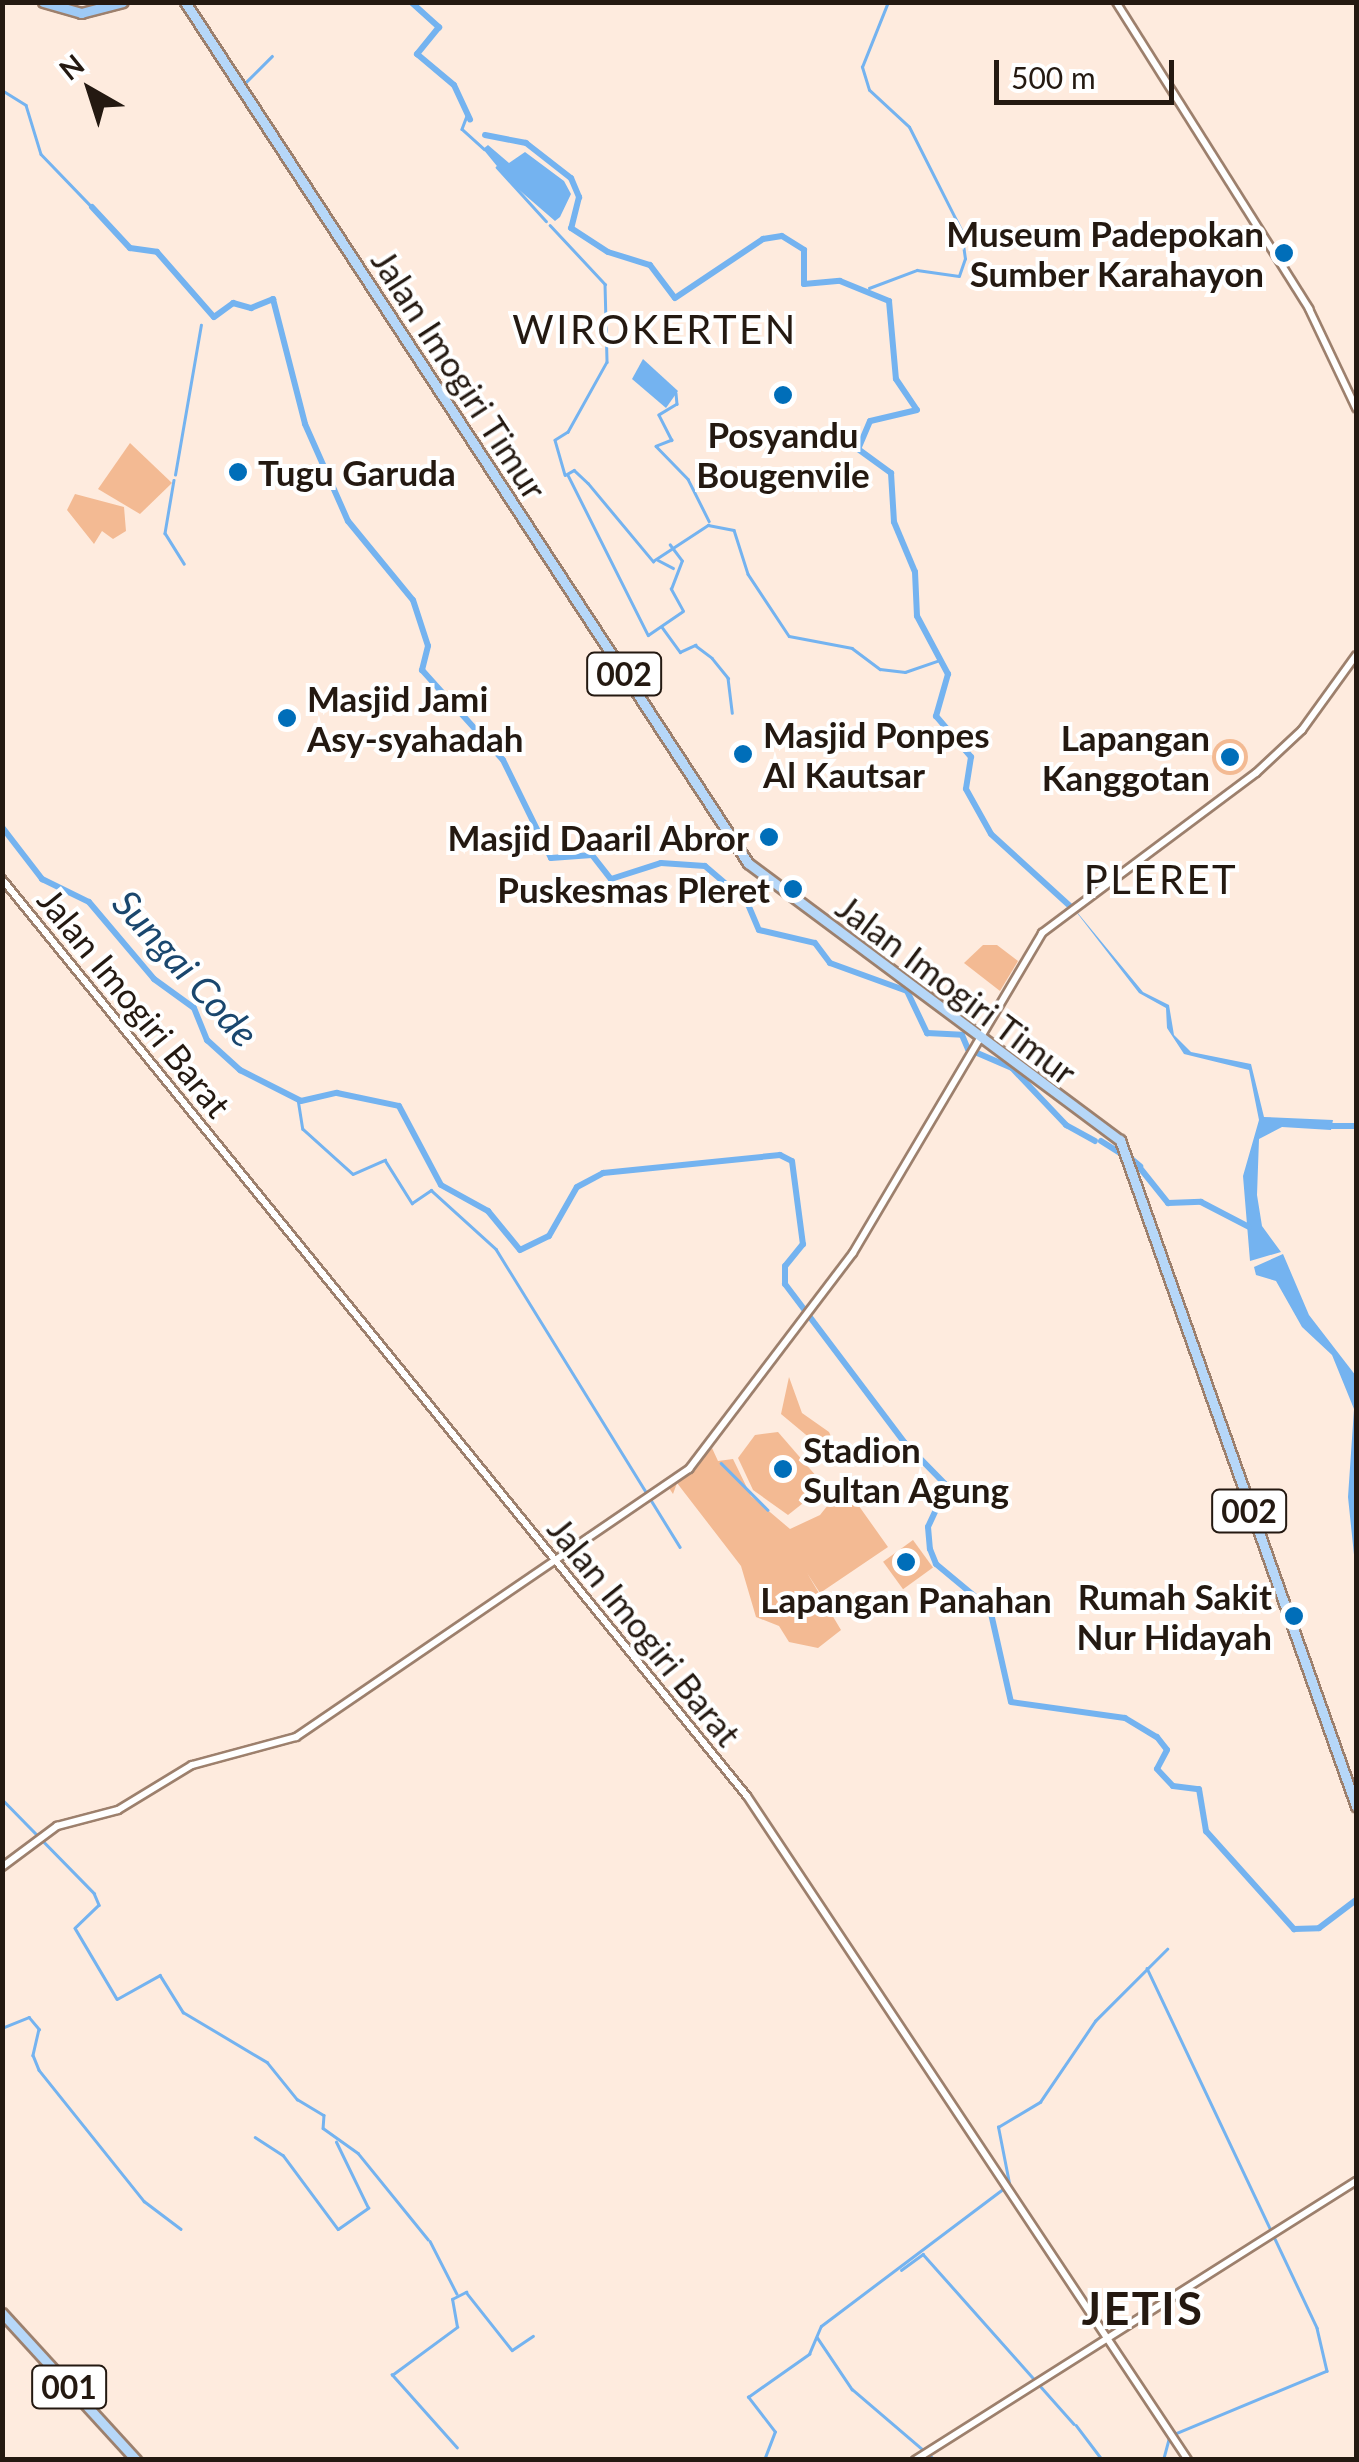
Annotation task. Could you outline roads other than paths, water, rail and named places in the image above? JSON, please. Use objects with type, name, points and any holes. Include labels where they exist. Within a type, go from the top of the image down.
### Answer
[{"type":"highway","points":[[43,2],[81,13],[120,2]]},
{"type":"highway","points":[[51,2],[80,10],[120,2]]},
{"type":"main road","name":"Jalan Imogiri Timur","points":[[186,2],[748,864],[974,1046],[1123,1146],[1356,1806]]},
{"type":"main road","points":[[1116,2],[1314,318],[1356,408]]},
{"type":"main road","points":[[2,1867],[46,1832],[120,1809],[192,1765],[267,1747],[349,1704],[689,1469],[853,1253],[1037,939],[1072,908],[1256,774],[1302,730],[1356,655]]},
{"type":"main road","name":"Jalan Imogiri Barat","points":[[2,879],[753,1804],[1188,2460]]},
{"type":"main road","points":[[915,2460],[1356,2182]]},
{"type":"main road","name":"001","points":[[2,2313],[136,2460]]},
{"type":"water","points":[[488,145],[509,163],[525,152],[564,181],[571,194],[560,217],[555,221],[510,182],[483,149]]},
{"type":"water","points":[[643,359],[678,391],[666,408],[632,379]]},
{"type":"water","points":[[1067,900],[1143,992],[1169,1005],[1174,1035],[1191,1052],[1251,1064],[1264,1117],[1333,1120],[1331,1130],[1282,1127],[1259,1139],[1257,1195],[1262,1226],[1281,1252],[1250,1261],[1243,1176],[1259,1120],[1249,1070],[1184,1054],[1167,1028],[1166,1008],[1139,993]]},
{"type":"water","points":[[1283,1254],[1309,1315],[1356,1376],[1356,1574],[1348,1497],[1354,1409],[1332,1355],[1302,1327],[1276,1281],[1256,1275],[1254,1267]]},
{"type":"waterway","points":[[411,2],[439,27],[417,54],[454,85],[470,120]]},
{"type":"waterway","points":[[869,288],[917,270],[959,276],[965,259],[961,230],[909,127],[869,90],[862,67],[888,2]]},
{"type":"waterway","points":[[2,55],[2,81]]},
{"type":"waterway","points":[[242,86],[272,56]]},
{"type":"waterway","points":[[2,90],[26,105],[41,154],[92,207]]},
{"type":"waterway","points":[[467,116],[462,129],[484,149]]},
{"type":"waterway","points":[[485,135],[526,143],[571,178],[579,197],[571,228],[608,252],[650,265],[675,298],[763,239],[782,236],[804,250],[804,284],[840,281],[889,301],[896,379],[917,410],[870,421],[858,449],[891,473],[894,522],[915,572],[917,616],[948,674],[936,716],[971,757],[966,789],[991,834],[1071,907]]},
{"type":"waterway","points":[[497,167],[546,221]]},
{"type":"waterway","points":[[92,207],[130,248],[157,252],[214,317],[233,303],[251,308],[273,299],[305,424],[348,521],[413,600],[428,646],[422,670],[503,760],[551,858],[592,855],[611,879],[661,863],[705,866],[747,902],[759,930],[815,943],[830,963],[907,991],[927,1033],[962,1035],[968,1049],[1012,1068],[1066,1125],[1095,1141]]},
{"type":"waterway","points":[[550,225],[605,284],[607,362],[568,432],[555,440],[565,475],[574,470],[588,483],[653,561],[708,525],[734,530],[748,574],[789,636],[852,648],[880,669],[905,672],[939,660]]},
{"type":"waterway","points":[[175,475],[201,325]]},
{"type":"waterway","points":[[676,393],[677,404],[659,415],[672,440],[656,446],[688,479],[709,521]]},
{"type":"waterway","points":[[568,475],[648,635],[683,611],[671,589],[682,561],[670,545]]},
{"type":"waterway","points":[[174,480],[165,533],[184,564]]},
{"type":"waterway","points":[[658,560],[673,568]]},
{"type":"waterway","points":[[662,627],[680,652],[695,645],[712,658],[728,678],[732,713]]},
{"type":"waterway","name":"Sungai Code","points":[[2,827],[42,879],[89,902],[154,979],[194,1008],[207,1040],[240,1070],[301,1101],[337,1093],[399,1106],[441,1185],[488,1211],[520,1250],[549,1236],[577,1187],[603,1173],[780,1155],[792,1161],[803,1244],[785,1266],[785,1284],[905,1443],[947,1486],[928,1527],[930,1549],[936,1564],[990,1609],[1011,1702],[1125,1718],[1157,1737],[1167,1750],[1157,1769],[1173,1786],[1199,1789],[1206,1831],[1294,1929],[1319,1928],[1356,1900]]},
{"type":"waterway","points":[[298,1099],[303,1129],[353,1174],[385,1160],[412,1203],[431,1190],[496,1249],[680,1547]]},
{"type":"waterway","points":[[1328,1126],[1356,1126]]},
{"type":"waterway","points":[[1101,1141],[1125,1156]]},
{"type":"waterway","points":[[1128,1156],[1140,1166]]},
{"type":"waterway","points":[[1140,1168],[1168,1203],[1201,1202],[1249,1227]]},
{"type":"waterway","points":[[721,1463],[768,1510]]},
{"type":"waterway","points":[[2,1799],[94,1893],[99,1905],[75,1928],[117,1999],[160,1975],[183,2012],[267,2062],[297,2099],[324,2115],[323,2128],[358,2153],[428,2239]]},
{"type":"waterway","points":[[1009,2183],[998,2127],[1040,2102],[1095,2021],[1167,1949]]},
{"type":"waterway","points":[[1147,1968],[1317,2328],[1327,2371],[1176,2434]]},
{"type":"waterway","points":[[2,2028],[29,2017],[39,2029],[33,2055],[39,2070],[144,2201],[181,2229]]},
{"type":"waterway","points":[[255,2137],[283,2155],[338,2229],[368,2208],[336,2142]]},
{"type":"waterway","points":[[764,2460],[775,2432],[748,2397],[809,2354],[821,2326],[1003,2189]]},
{"type":"waterway","points":[[430,2241],[457,2294]]},
{"type":"waterway","points":[[901,2270],[923,2254],[1074,2424]]},
{"type":"waterway","points":[[457,2448],[392,2375],[457,2327],[452,2299],[466,2292],[512,2350],[533,2336]]},
{"type":"waterway","points":[[817,2337],[852,2389],[935,2460]]},
{"type":"waterway","points":[[1076,2425],[1101,2458]]},
{"type":"waterway","points":[[1163,2460],[1169,2438]]},
{"type":"place","name":"Museum Padepokan Sumber Karahayon","points":[[1284,253]]},
{"type":"place","name":"Posyandu Bougenvile","points":[[783,395]]},
{"type":"place","name":"Tugu Garuda","points":[[238,472]]},
{"type":"place","name":"Masjid Jami Asy-syahadah","points":[[287,718]]},
{"type":"place","name":"Masjid Ponpes Al Kautsar","points":[[743,754]]},
{"type":"place","name":"Lapangan Kanggotan","points":[[1230,757]]},
{"type":"place","name":"Masjid Daaril Abror","points":[[769,837]]},
{"type":"place","name":"Puskesmas Pleret","points":[[793,889]]},
{"type":"place","name":"Stadion Sultan Agung","points":[[783,1469]]},
{"type":"place","name":"Lapangan Panahan","points":[[906,1562]]},
{"type":"place","name":"Rumah Sakit Nur Hidayah","points":[[1294,1616]]},
{"type":"district","name":"WIROKERTEN","points":[[655,329]]},
{"type":"district","name":"PLERET","points":[[1161,879]]},
{"type":"district","name":"JETIS","points":[[1143,2309]]}]
